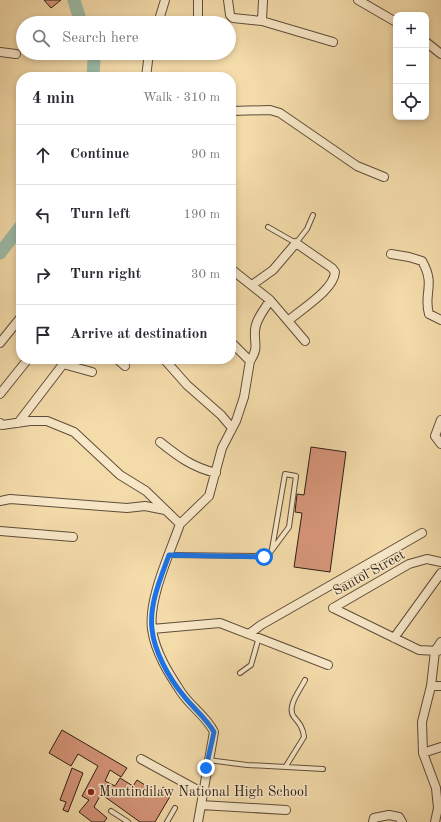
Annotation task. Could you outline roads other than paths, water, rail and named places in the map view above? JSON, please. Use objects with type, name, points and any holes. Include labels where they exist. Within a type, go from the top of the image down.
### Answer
[{"type":"street","points":[[160,16],[165,0]]},
{"type":"street","points":[[198,0],[198,16]]},
{"type":"street","points":[[228,0],[231,16]]},
{"type":"street","points":[[262,21],[263,0]]},
{"type":"street","points":[[358,0],[393,20]]},
{"type":"street","points":[[236,18],[262,21],[333,42]]},
{"type":"street","points":[[429,44],[441,46]]},
{"type":"street","points":[[429,45],[441,54]]},
{"type":"street","points":[[0,52],[16,54]]},
{"type":"street","points":[[147,72],[148,60]]},
{"type":"street","points":[[236,111],[270,110],[280,113],[357,166],[384,178]]},
{"type":"street","points":[[252,285],[273,270],[296,243],[332,268],[335,274],[314,302],[288,321]]},
{"type":"street","points":[[392,254],[410,256],[422,261],[430,283],[428,308],[430,314],[441,320]]},
{"type":"street","points":[[236,273],[270,300],[305,341]]},
{"type":"street","points":[[198,822],[214,732],[182,694],[163,662],[155,642],[152,628],[155,597],[180,524],[209,496],[222,448],[232,428],[244,397],[250,361],[256,348],[255,331],[257,324],[270,300]]},
{"type":"street","points":[[0,343],[16,323]]},
{"type":"street","points":[[236,347],[250,361]]},
{"type":"street","points":[[0,394],[24,364]]},
{"type":"street","points":[[18,423],[63,364]]},
{"type":"street","points":[[70,364],[92,372]]},
{"type":"street","points":[[168,364],[187,385],[221,415],[232,428]]},
{"type":"street","points":[[441,420],[435,436],[441,444]]},
{"type":"street","points":[[0,423],[2,425],[47,421],[74,432],[120,474],[146,491],[180,524]]},
{"type":"street","points":[[160,442],[198,469],[216,473]]},
{"type":"street","points":[[0,501],[10,499],[127,508],[145,506],[166,510]]},
{"type":"street","points":[[0,531],[73,537]]},
{"type":"street","points":[[249,634],[261,625],[422,533]]},
{"type":"street","name":"Santol Street","points":[[394,638],[333,608],[409,564],[427,559],[441,562]]},
{"type":"street","points":[[438,651],[419,650],[394,638],[441,573]]},
{"type":"street","points":[[152,628],[220,623],[328,664]]},
{"type":"street","points":[[435,822],[438,808],[439,788],[423,753],[422,722],[441,642]]},
{"type":"street","points":[[431,686],[441,686]]},
{"type":"street","points":[[423,753],[441,747]]},
{"type":"street","points":[[141,759],[203,793]]},
{"type":"street","points":[[201,805],[286,810]]},
{"type":"street","points":[[373,822],[374,818],[389,815],[399,817],[402,822]]},
{"type":"lane","points":[[268,227],[296,243],[307,229],[313,215]]},
{"type":"lane","points":[[169,555],[264,557],[272,549],[288,527],[296,476],[285,474],[272,549]]},
{"type":"lane","points":[[240,673],[251,665],[259,637]]},
{"type":"lane","points":[[286,766],[304,737],[302,725],[293,716],[292,705],[305,680]]},
{"type":"lane","points":[[208,760],[247,765],[323,769]]},
{"type":"lane","points":[[167,822],[175,808]]},
{"type":"lane","points":[[111,811],[128,822]]},
{"type":"waterway","points":[[74,0],[79,16]]},
{"type":"waterway","points":[[93,72],[94,60]]},
{"type":"waterway","points":[[0,253],[16,232]]},
{"type":"place","name":"Muntindilaw National High School","points":[[91,792]]}]
